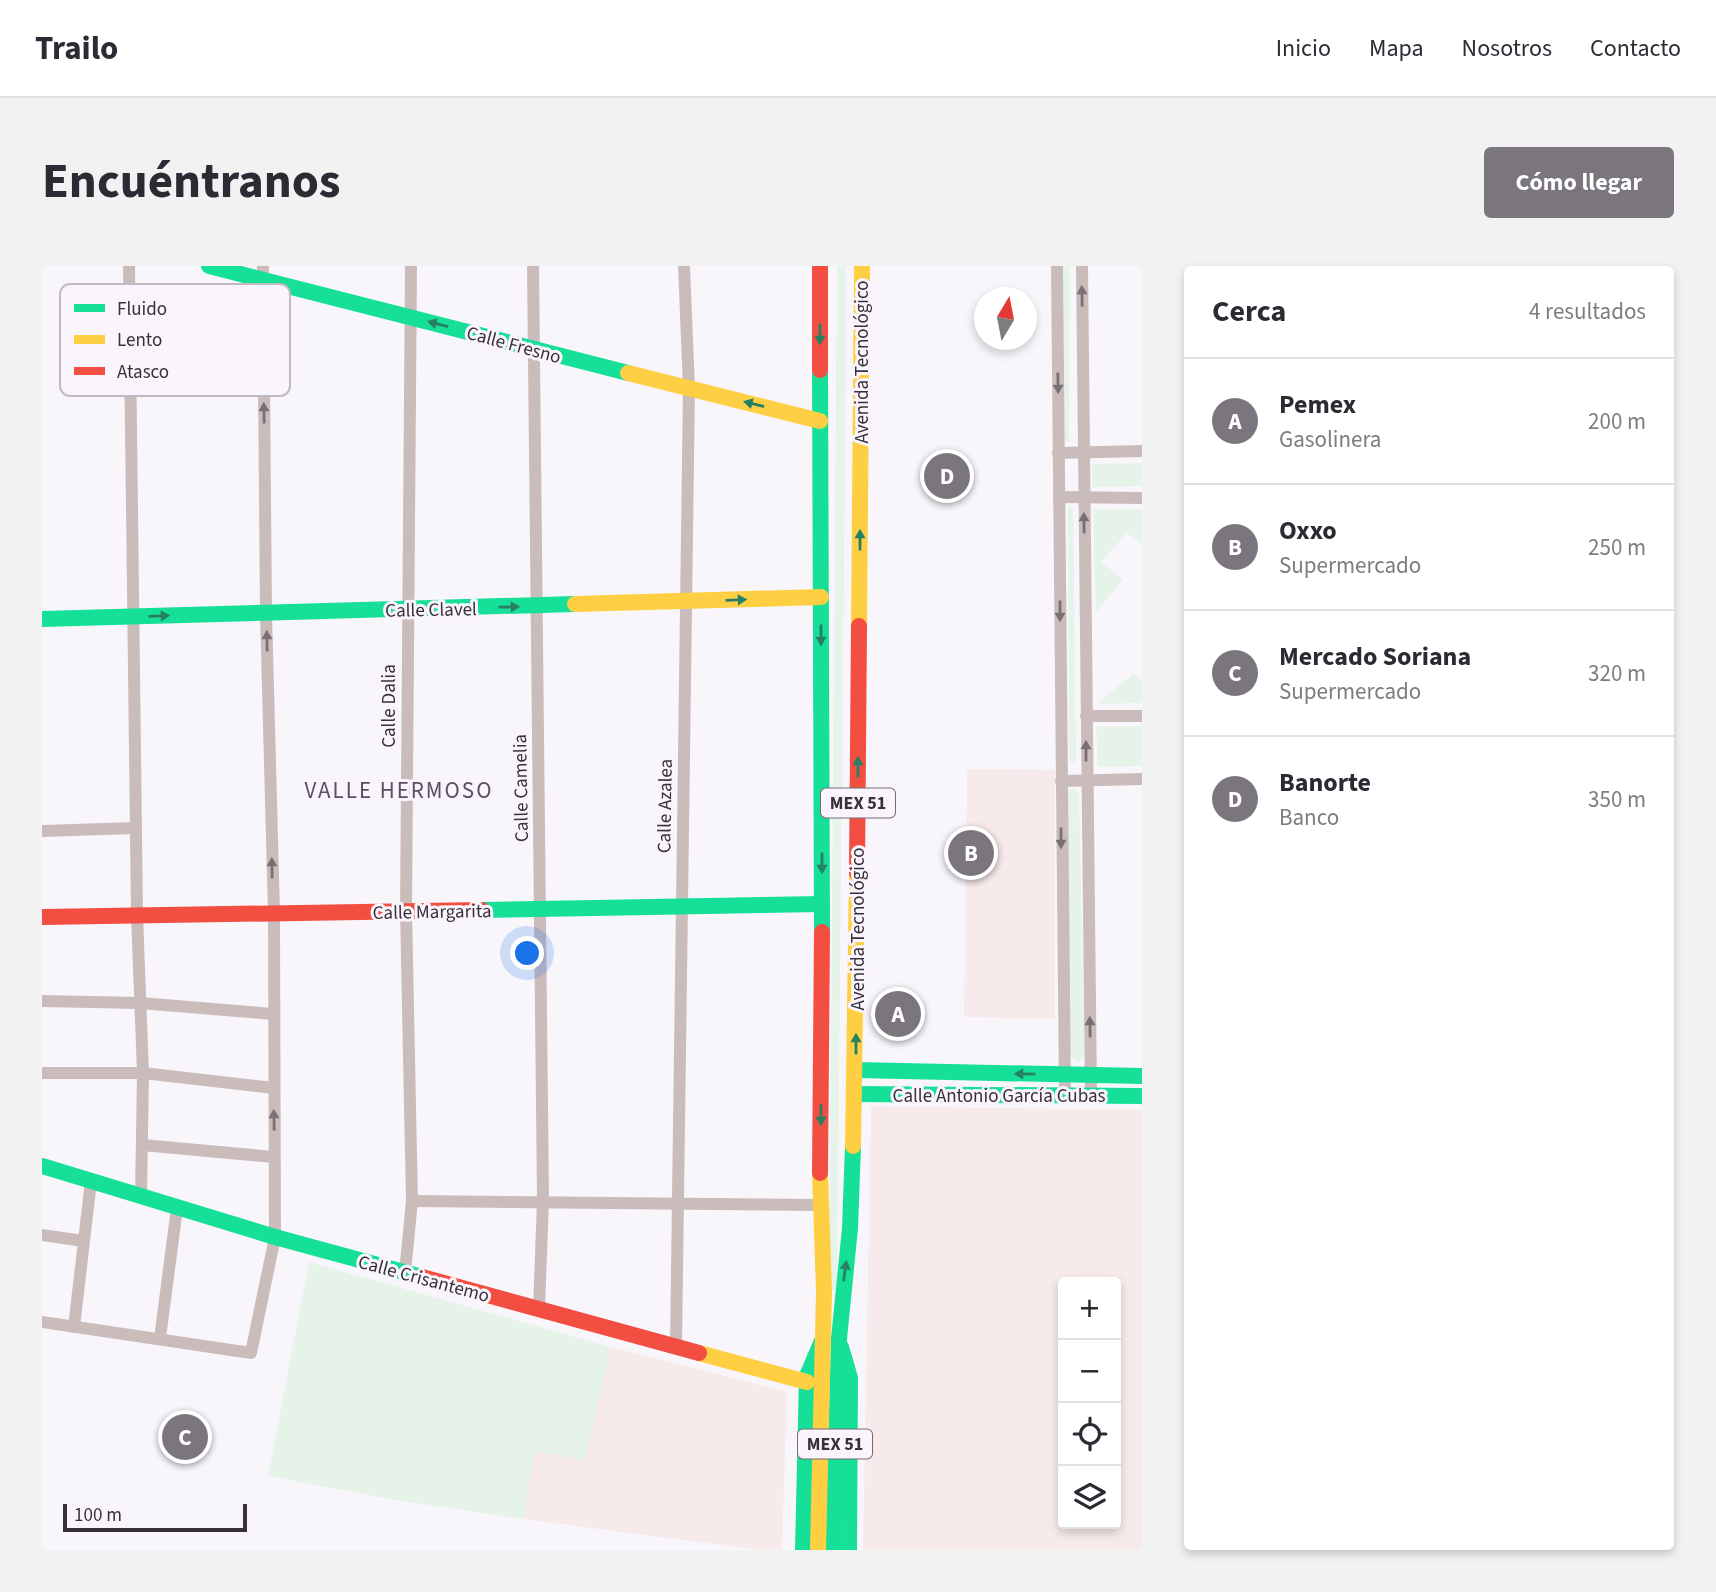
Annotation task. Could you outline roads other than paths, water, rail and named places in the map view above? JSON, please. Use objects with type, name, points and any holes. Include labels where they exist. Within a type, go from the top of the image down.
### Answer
[{"type":"main road","name":"Calle Fresno","points":[[209,266],[263,273],[534,350],[820,421]]},
{"type":"main road","name":"Avenida Tecnológico","points":[[820,266],[821,1205],[831,1339],[833,1550]]},
{"type":"main road","name":"Avenida Tecnológico","points":[[818,1550],[831,1339],[850,1228],[856,1070],[862,266]]},
{"type":"main road","name":"Calle Clavel","points":[[42,619],[821,597]]},
{"type":"main road","name":"Calle Margarita","points":[[42,917],[822,904]]},
{"type":"main road","name":"Calle Antonio García Cubas","points":[[856,1070],[1142,1076]]},
{"type":"main road","points":[[992,1095],[993,1073]]},
{"type":"main road","name":"Calle Antonio García Cubas","points":[[855,1094],[1142,1096]]},
{"type":"main road","name":"Calle Crisantemo","points":[[42,1166],[275,1237],[807,1382]]},
{"type":"main road","points":[[803,1550],[807,1376],[831,1339]]},
{"type":"main road","points":[[831,1339],[850,1378],[849,1550]]},
{"type":"street","points":[[129,266],[129,284]]},
{"type":"street","name":"Calle Dalia","points":[[405,1272],[412,1201],[406,911],[411,266]]},
{"type":"street","name":"Calle Camelia","points":[[533,266],[543,1200],[539,1309]]},
{"type":"street","name":"Calle Azalea","points":[[676,1346],[689,387],[684,266]]},
{"type":"street","points":[[1056,266],[1065,1095]]},
{"type":"street","points":[[1082,266],[1091,1095]]},
{"type":"street","points":[[130,396],[136,915],[143,1073],[141,1196]]},
{"type":"street","points":[[42,1322],[251,1353],[275,1237],[274,913],[266,613],[264,396]]},
{"type":"street","points":[[1058,453],[1142,451]]},
{"type":"street","points":[[1059,497],[1142,498]]},
{"type":"street","points":[[1086,716],[1142,716]]},
{"type":"street","points":[[1061,781],[1142,779]]},
{"type":"street","points":[[42,831],[135,828]]},
{"type":"street","points":[[42,1001],[140,1003],[273,1014]]},
{"type":"street","points":[[42,1073],[143,1073],[274,1087]]},
{"type":"street","points":[[142,1145],[274,1157]]},
{"type":"street","points":[[74,1327],[91,1181]]},
{"type":"street","points":[[412,1201],[543,1200],[821,1205]]},
{"type":"street","points":[[160,1338],[177,1208]]},
{"type":"street","points":[[42,1235],[83,1241]]},
{"type":"place","name":"Banorte","points":[[947,476]]},
{"type":"place","name":"Oxxo","points":[[971,853]]},
{"type":"place","name":"Pemex","points":[[898,1014]]},
{"type":"place","name":"Mercado Soriana","points":[[185,1437]]},
{"type":"district","name":"VALLE HERMOSO","points":[[399,790]]}]
